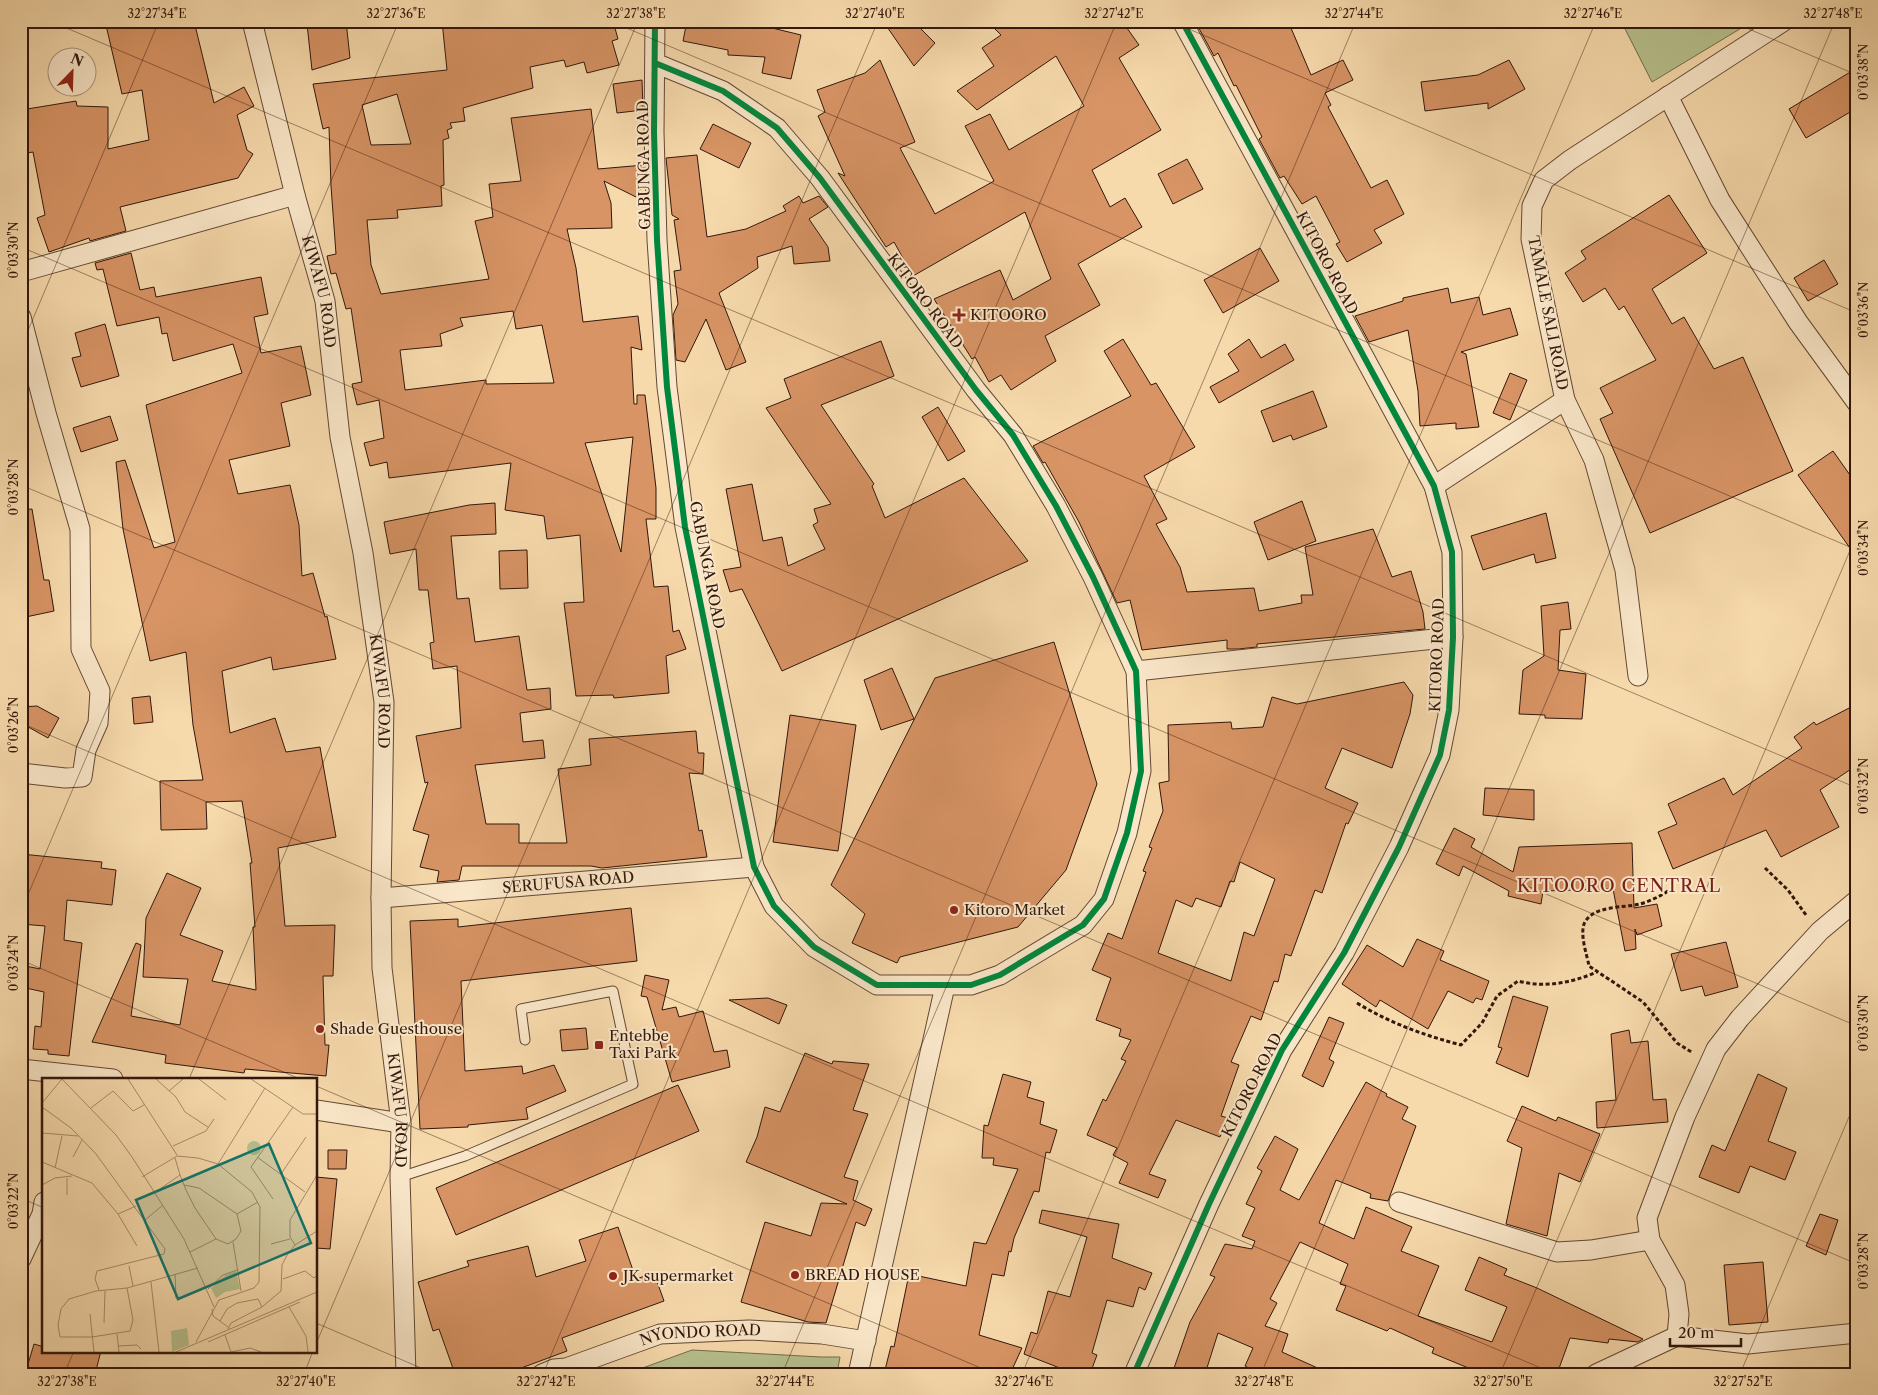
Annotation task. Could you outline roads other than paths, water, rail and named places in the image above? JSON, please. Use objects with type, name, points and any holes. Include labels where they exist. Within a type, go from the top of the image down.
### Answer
[{"type":"street","name":"KIWAFU ROAD","points":[[252,21],[295,195],[325,301],[340,437],[364,553],[384,702],[381,898],[382,968],[401,1123],[400,1177],[406,1374]]},
{"type":"street","name":"GABUNGA ROAD","points":[[655,21],[654,132],[666,387],[685,527],[754,867],[774,906],[814,947],[877,985],[945,986]]},
{"type":"street","name":"KITORO ROAD","points":[[1134,1374],[1208,1204],[1282,1050],[1344,953],[1399,847],[1440,755],[1449,710],[1453,637],[1452,552],[1434,486],[1182,21]]},
{"type":"street","name":"TAMALE SALI ROAD","points":[[1434,486],[1566,400],[1531,239],[1532,206],[1544,180],[1668,96],[1784,21]]},
{"type":"street","name":"KITORO ROAD","points":[[655,63],[723,91],[778,128],[820,178],[976,390],[1013,435],[1072,537],[1136,671],[1141,771],[1128,834],[1104,899],[1084,925],[1000,975],[971,985],[945,986]]},
{"type":"street","points":[[1668,96],[1720,200],[1798,322],[1857,403]]},
{"type":"street","points":[[21,272],[295,195]]},
{"type":"street","points":[[21,317],[46,413],[80,529],[81,649],[100,691],[98,723],[86,750],[82,776],[65,778],[21,773]]},
{"type":"street","points":[[1566,400],[1594,460],[1614,524],[1626,570],[1638,676]]},
{"type":"street","points":[[1136,671],[1453,637]]},
{"type":"street","name":"SERUFUSA ROAD","points":[[381,898],[754,867]]},
{"type":"street","points":[[1677,1336],[1679,1314],[1675,1286],[1650,1240],[1647,1218],[1685,1117],[1716,1049],[1740,1018],[1820,931],[1857,900]]},
{"type":"street","points":[[858,1374],[945,986]]},
{"type":"street","points":[[21,1069],[103,1078]]},
{"type":"street","points":[[318,1110],[401,1123]]},
{"type":"street","points":[[1399,1202],[1557,1252],[1591,1250],[1650,1240]]},
{"type":"street","points":[[21,1259],[42,1214]]},
{"type":"street","name":"NYONDO ROAD","points":[[542,1374],[554,1369],[566,1368],[660,1334],[749,1330],[822,1334],[866,1341]]},
{"type":"street","points":[[1596,1374],[1677,1336],[1748,1344],[1857,1333]]},
{"type":"lane","points":[[400,1177],[465,1156],[633,1084],[612,991],[521,1009],[525,1040]]},
{"type":"place","name":"KITOORO","points":[[959,315]]},
{"type":"place","name":"Kitoro Market","points":[[954,910]]},
{"type":"place","name":"Shade Guesthouse","points":[[320,1029]]},
{"type":"place","name":"Entebbe Taxi Park","points":[[599,1045]]},
{"type":"place","name":"BREAD HOUSE","points":[[795,1275]]},
{"type":"place","name":"JK supermarket","points":[[613,1276]]},
{"type":"district","name":"KITOORO CENTRAL","points":[[1619,886]]}]
